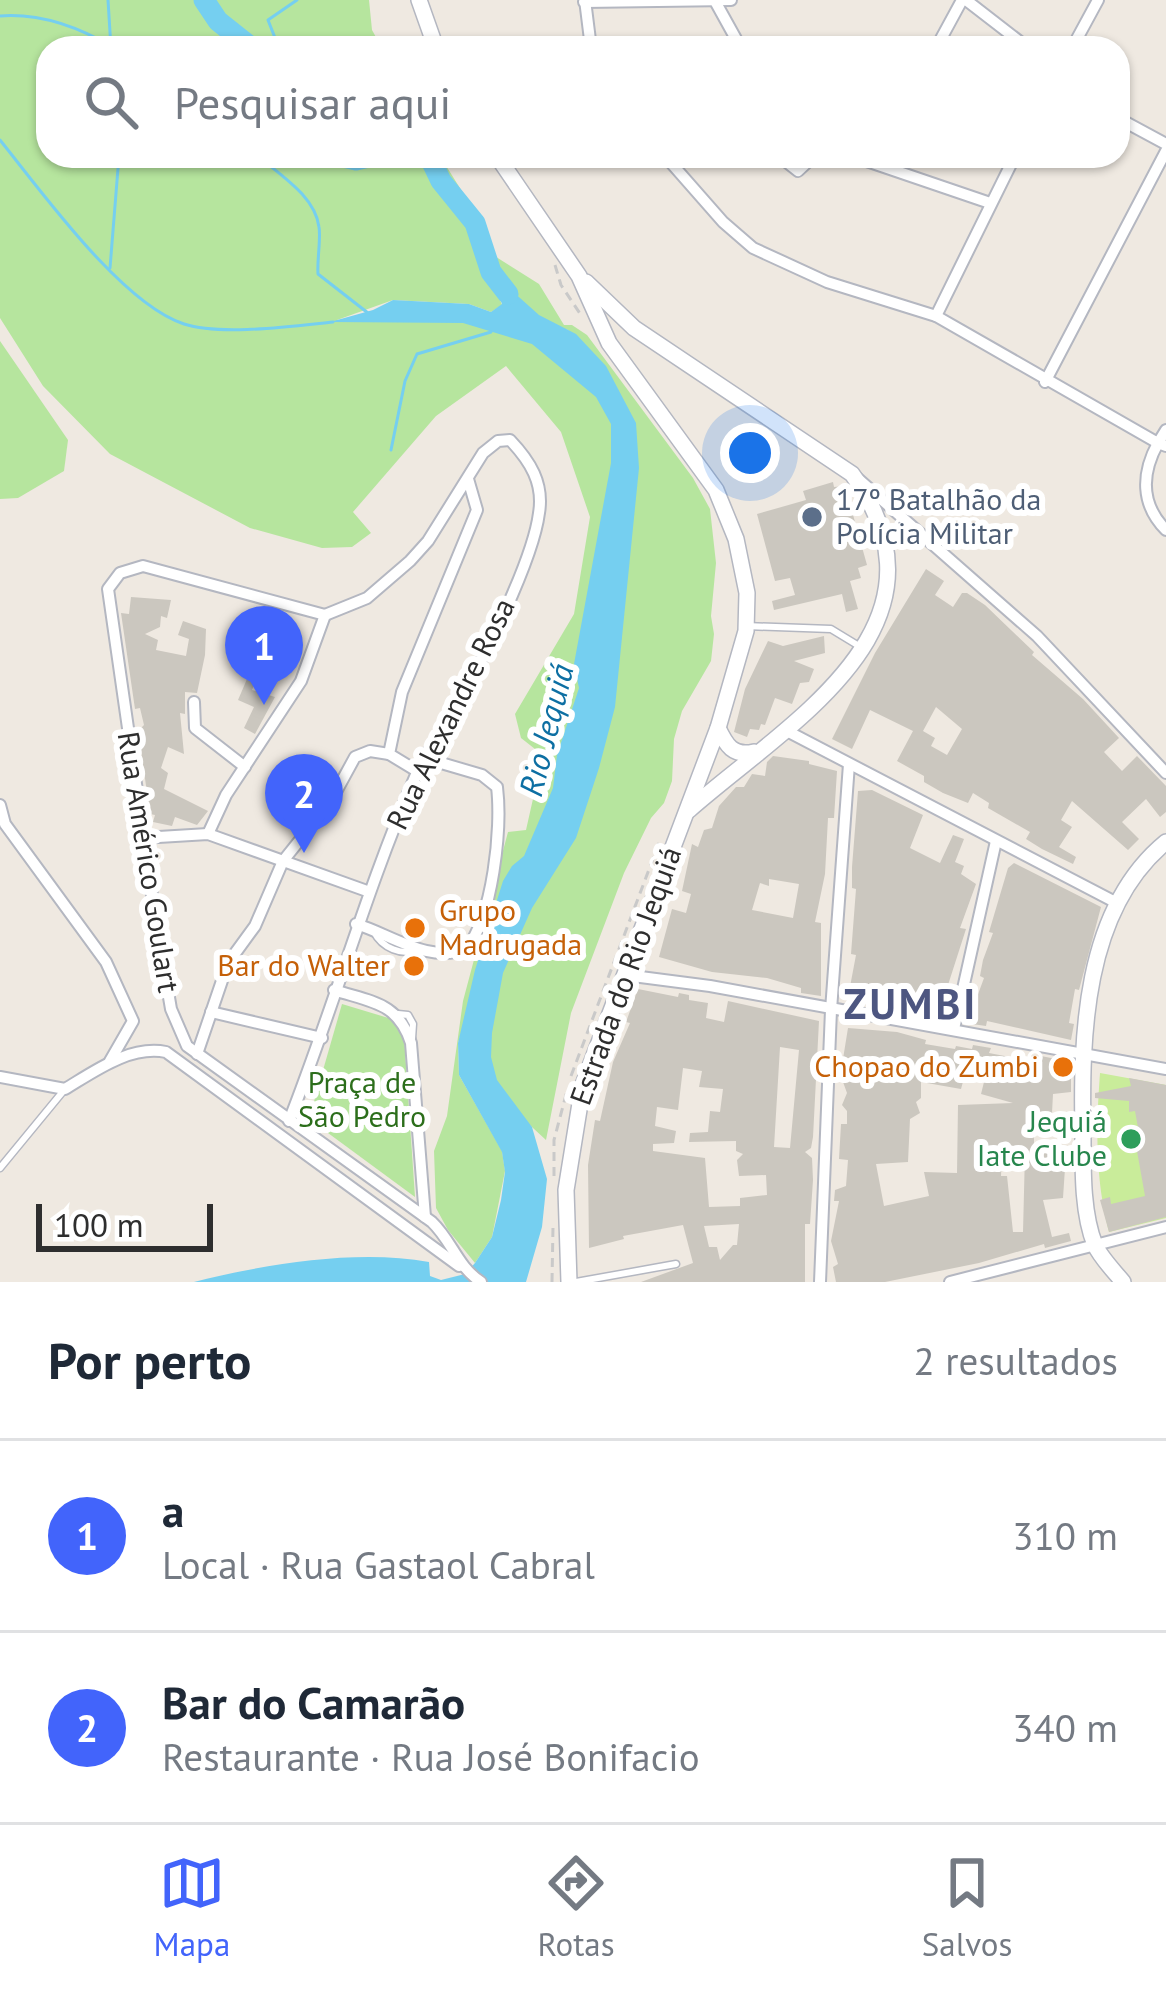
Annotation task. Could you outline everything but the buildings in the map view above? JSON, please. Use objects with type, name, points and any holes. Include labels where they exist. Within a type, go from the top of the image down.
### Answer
[{"type":"main road","points":[[419,0],[432,36]]},
{"type":"main road","name":"Estrada do Rio Jequiá","points":[[505,168],[580,276],[609,343],[695,460],[726,511],[744,569],[746,626],[718,728],[583,1084],[565,1210],[573,1282]]},
{"type":"main road","name":"Estrada do Rio Jequiá","points":[[580,276],[634,328],[852,474],[880,519],[889,561],[883,605],[862,649],[832,689],[684,814]]},
{"type":"main road","points":[[609,343],[618,332],[634,328]]},
{"type":"main road","points":[[718,728],[730,749],[754,752]]},
{"type":"main road","points":[[1123,1282],[1096,1246],[1083,1168],[1082,1056],[1097,960],[1117,902],[1166,842]]},
{"type":"street","points":[[589,36],[584,1],[731,0]]},
{"type":"street","points":[[943,36],[964,0],[1012,36]]},
{"type":"street","points":[[1079,36],[1099,0]]},
{"type":"street","points":[[715,1],[734,36]]},
{"type":"street","points":[[1045,382],[1166,147],[1130,125]]},
{"type":"street","points":[[676,168],[723,222],[754,248],[827,282],[936,316],[1162,445]]},
{"type":"street","points":[[894,168],[989,203]]},
{"type":"street","points":[[936,316],[1008,168]]},
{"type":"street","points":[[1166,430],[1162,445],[1151,456],[1146,503],[1166,530]]},
{"type":"street","name":"Rua Alexandre Rosa","points":[[289,1121],[322,1038],[356,924],[417,771],[493,634],[538,522],[537,478],[515,445],[504,440],[491,445],[468,479]]},
{"type":"street","points":[[852,474],[1037,636],[1166,773]]},
{"type":"street","points":[[208,834],[226,795],[301,681],[325,615],[367,598],[410,561],[428,542],[468,479]]},
{"type":"street","points":[[388,754],[402,692],[477,510],[468,479]]},
{"type":"street","name":"Rua Américo Goulart","points":[[325,615],[164,569],[143,566],[120,573],[110,584],[107,596],[171,1009],[183,1038],[197,1054],[425,1217],[442,1231],[464,1269],[481,1282]]},
{"type":"street","points":[[194,702],[195,728],[245,767]]},
{"type":"street","points":[[785,730],[1117,902]]},
{"type":"street","points":[[197,1054],[228,963],[255,926],[283,861],[331,801],[355,757],[370,751],[388,754],[417,771]]},
{"type":"street","points":[[356,924],[442,954],[461,951],[473,939],[497,840],[496,787],[482,775],[424,758]]},
{"type":"street","points":[[820,1282],[831,1010],[849,764]]},
{"type":"street","points":[[0,805],[5,824],[106,962],[133,1021],[110,1061]]},
{"type":"street","points":[[142,838],[208,834],[368,892]]},
{"type":"street","points":[[954,1029],[996,841]]},
{"type":"street","points":[[625,975],[710,986],[1166,1069]]},
{"type":"street","points":[[334,990],[398,1014],[411,1042],[425,1217]]},
{"type":"street","points":[[211,1012],[322,1038]]},
{"type":"street","points":[[0,1077],[65,1089],[110,1061],[153,1049],[182,1060],[464,1269]]},
{"type":"street","points":[[950,1282],[1166,1227]]},
{"type":"lane","points":[[746,626],[831,629],[862,649]]},
{"type":"lane","points":[[0,1168],[65,1089]]},
{"type":"lane","points":[[573,1282],[676,1264]]},
{"type":"path","points":[[552,256],[561,285],[588,325]]},
{"type":"path","points":[[554,1187],[554,1140],[578,1050],[665,827]]},
{"type":"path","points":[[552,1282],[553,1211]]},
{"type":"green space","points":[[0,0],[369,0],[375,36],[36,36],[36,168],[447,168],[486,230],[493,255],[539,284],[564,325],[587,335],[693,478],[710,509],[716,563],[711,661],[682,711],[674,739],[672,781],[664,803],[651,818],[624,873],[571,1013],[546,1140],[495,1093],[484,1058],[485,1032],[497,972],[526,904],[570,835],[608,706],[633,468],[630,424],[617,388],[568,330],[536,321],[498,294],[502,305],[491,312],[469,304],[393,300],[337,320],[464,318],[534,340],[600,394],[616,423],[616,463],[579,663],[585,688],[562,757],[558,790],[528,860],[508,883],[458,1043],[459,1075],[502,1151],[505,1171],[492,1237],[475,1263],[436,1208],[434,1151],[447,1116],[463,1001],[508,832],[526,830],[535,790],[525,783],[535,749],[521,738],[515,714],[574,614],[590,517],[561,432],[506,366],[436,416],[353,512],[371,533],[352,547],[322,548],[250,528],[110,454],[43,386],[0,318]]},
{"type":"green space","points":[[0,341],[68,440],[64,471],[18,498],[0,499]]},
{"type":"green space","name":"Praça de São Pedro","points":[[342,1004],[395,1020],[404,1036],[415,1197],[309,1119]]},
{"type":"green space","name":"Jequiá Iate Clube","points":[[1100,1073],[1166,1085],[1166,1218],[1109,1232],[1098,1153]]},
{"type":"water","points":[[491,272],[539,315],[576,334],[606,366],[636,423],[639,468],[615,707],[576,838],[532,908],[503,973],[492,1033],[497,1080],[532,1127],[547,1179],[542,1227],[526,1282],[194,1282],[281,1264],[372,1257],[429,1262],[430,1276],[441,1280],[465,1274],[492,1237],[505,1172],[502,1152],[459,1075],[458,1043],[503,881],[524,856],[553,788],[557,755],[579,688],[574,664],[611,463],[611,424],[596,397],[532,344],[463,323],[330,322],[393,300],[469,304],[491,312],[502,304]]},
{"type":"waterway","points":[[108,0],[110,36]]},
{"type":"waterway","name":"Rio Jequiá","points":[[204,0],[218,21],[237,36]]},
{"type":"waterway","points":[[274,36],[268,20],[297,0]]},
{"type":"waterway","points":[[0,16],[59,23],[91,36]]},
{"type":"waterway","points":[[0,140],[84,244],[160,312],[199,328],[333,322]]},
{"type":"waterway","points":[[110,268],[118,168]]},
{"type":"waterway","points":[[272,168],[295,187],[316,216],[318,274],[368,313]]},
{"type":"waterway","name":"Rio Jequiá","points":[[435,168],[475,223],[491,272],[508,294]]},
{"type":"waterway","points":[[391,450],[405,381],[417,354],[491,332]]},
{"type":"place","name":"17º Batalhão da Polícia Militar","points":[[812,517]]},
{"type":"place","name":"a","points":[[264,705]]},
{"type":"place","name":"Bar do Camarão","points":[[304,853]]},
{"type":"place","name":"Grupo Madrugada","points":[[415,928]]},
{"type":"place","name":"Bar do Walter","points":[[414,966]]},
{"type":"place","name":"Chopao do Zumbi","points":[[1063,1067]]},
{"type":"place","name":"Jequiá Iate Clube","points":[[1131,1139]]},
{"type":"district","name":"ZUMBI","points":[[911,1004]]}]
